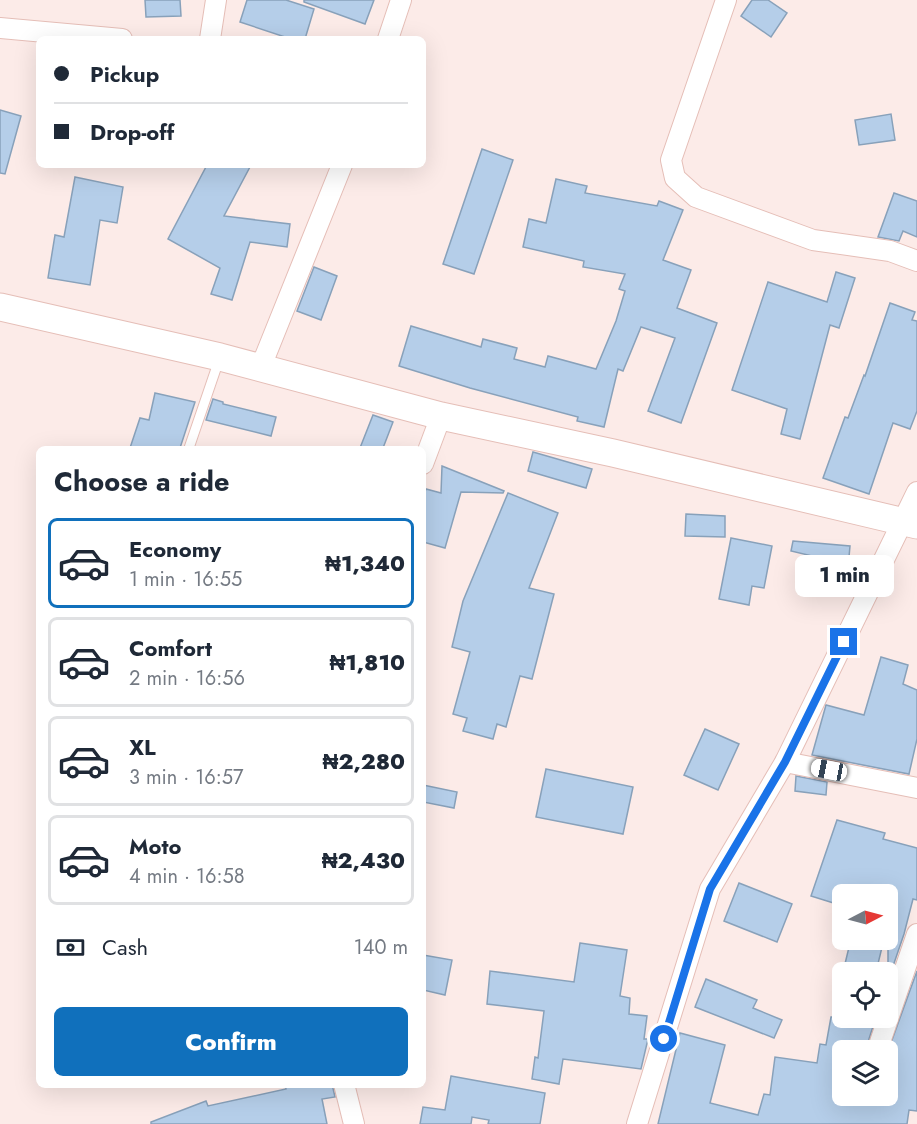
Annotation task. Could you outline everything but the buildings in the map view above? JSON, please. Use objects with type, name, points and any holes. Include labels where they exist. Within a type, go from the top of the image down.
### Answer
[{"type":"street","points":[[210,36],[216,0]]},
{"type":"street","points":[[389,36],[401,0]]},
{"type":"street","points":[[726,0],[671,160],[675,178],[696,197],[813,240],[890,251],[917,261]]},
{"type":"street","points":[[0,28],[89,36]]},
{"type":"street","points":[[260,369],[341,168]]},
{"type":"street","points":[[0,307],[220,357],[441,416],[613,453],[910,524]]},
{"type":"street","points":[[426,456],[441,416]]},
{"type":"street","points":[[637,1124],[710,889],[785,762],[910,524],[917,492]]},
{"type":"street","points":[[785,762],[917,788]]},
{"type":"street","points":[[881,1040],[917,934]]},
{"type":"street","points":[[345,1088],[354,1124]]},
{"type":"lane","points":[[190,446],[220,357]]},
{"type":"route","points":[[664,1039],[710,889],[785,762],[844,642]]}]
